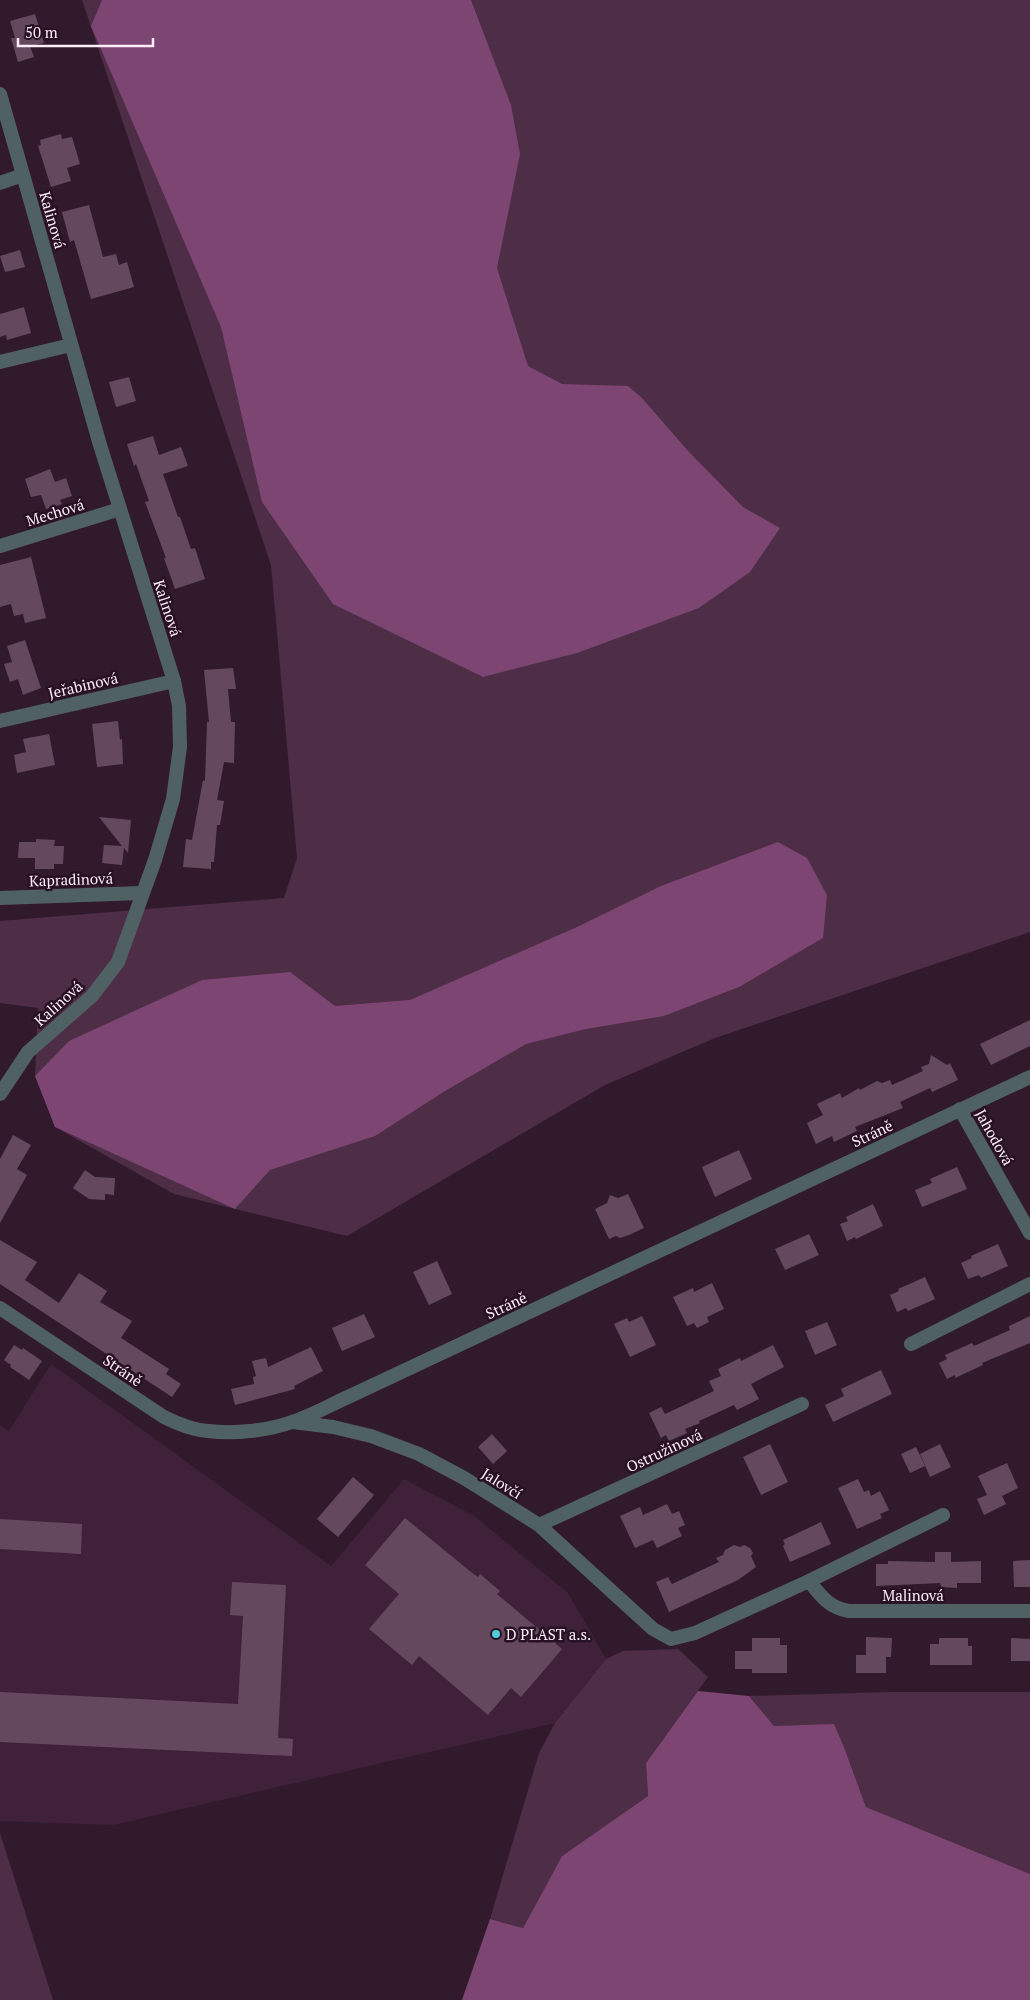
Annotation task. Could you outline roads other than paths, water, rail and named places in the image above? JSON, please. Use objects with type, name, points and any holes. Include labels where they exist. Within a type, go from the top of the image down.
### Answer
[{"type":"street","name":"Kalinová","points":[[0,94],[71,345],[174,681],[179,706],[180,747],[173,799],[155,860],[118,962],[92,996],[28,1052],[0,1094]]},
{"type":"street","points":[[0,183],[23,175]]},
{"type":"street","points":[[0,362],[71,345]]},
{"type":"street","name":"Mechová","points":[[0,546],[120,509]]},
{"type":"street","name":"Jeřabinová","points":[[0,721],[174,681]]},
{"type":"street","name":"Kapradinová","points":[[0,898],[142,893]]},
{"type":"street","name":"Stráně","points":[[0,1308],[164,1418],[185,1426],[208,1431],[242,1431],[292,1422],[1030,1077]]},
{"type":"street","name":"Jahodová","points":[[960,1109],[1030,1234]]},
{"type":"street","points":[[910,1344],[1030,1284]]},
{"type":"street","name":"Ostružinová","points":[[539,1526],[802,1404]]},
{"type":"street","name":"Jalovčí","points":[[292,1422],[333,1427],[371,1436],[419,1454],[464,1478],[539,1526],[662,1634],[671,1638],[682,1638],[695,1633],[808,1581]]},
{"type":"street","points":[[808,1581],[943,1515]]},
{"type":"street","name":"Malinová","points":[[808,1581],[829,1604],[839,1610],[1030,1611]]},
{"type":"place","name":"D PLAST a.s.","points":[[496,1634]]}]
